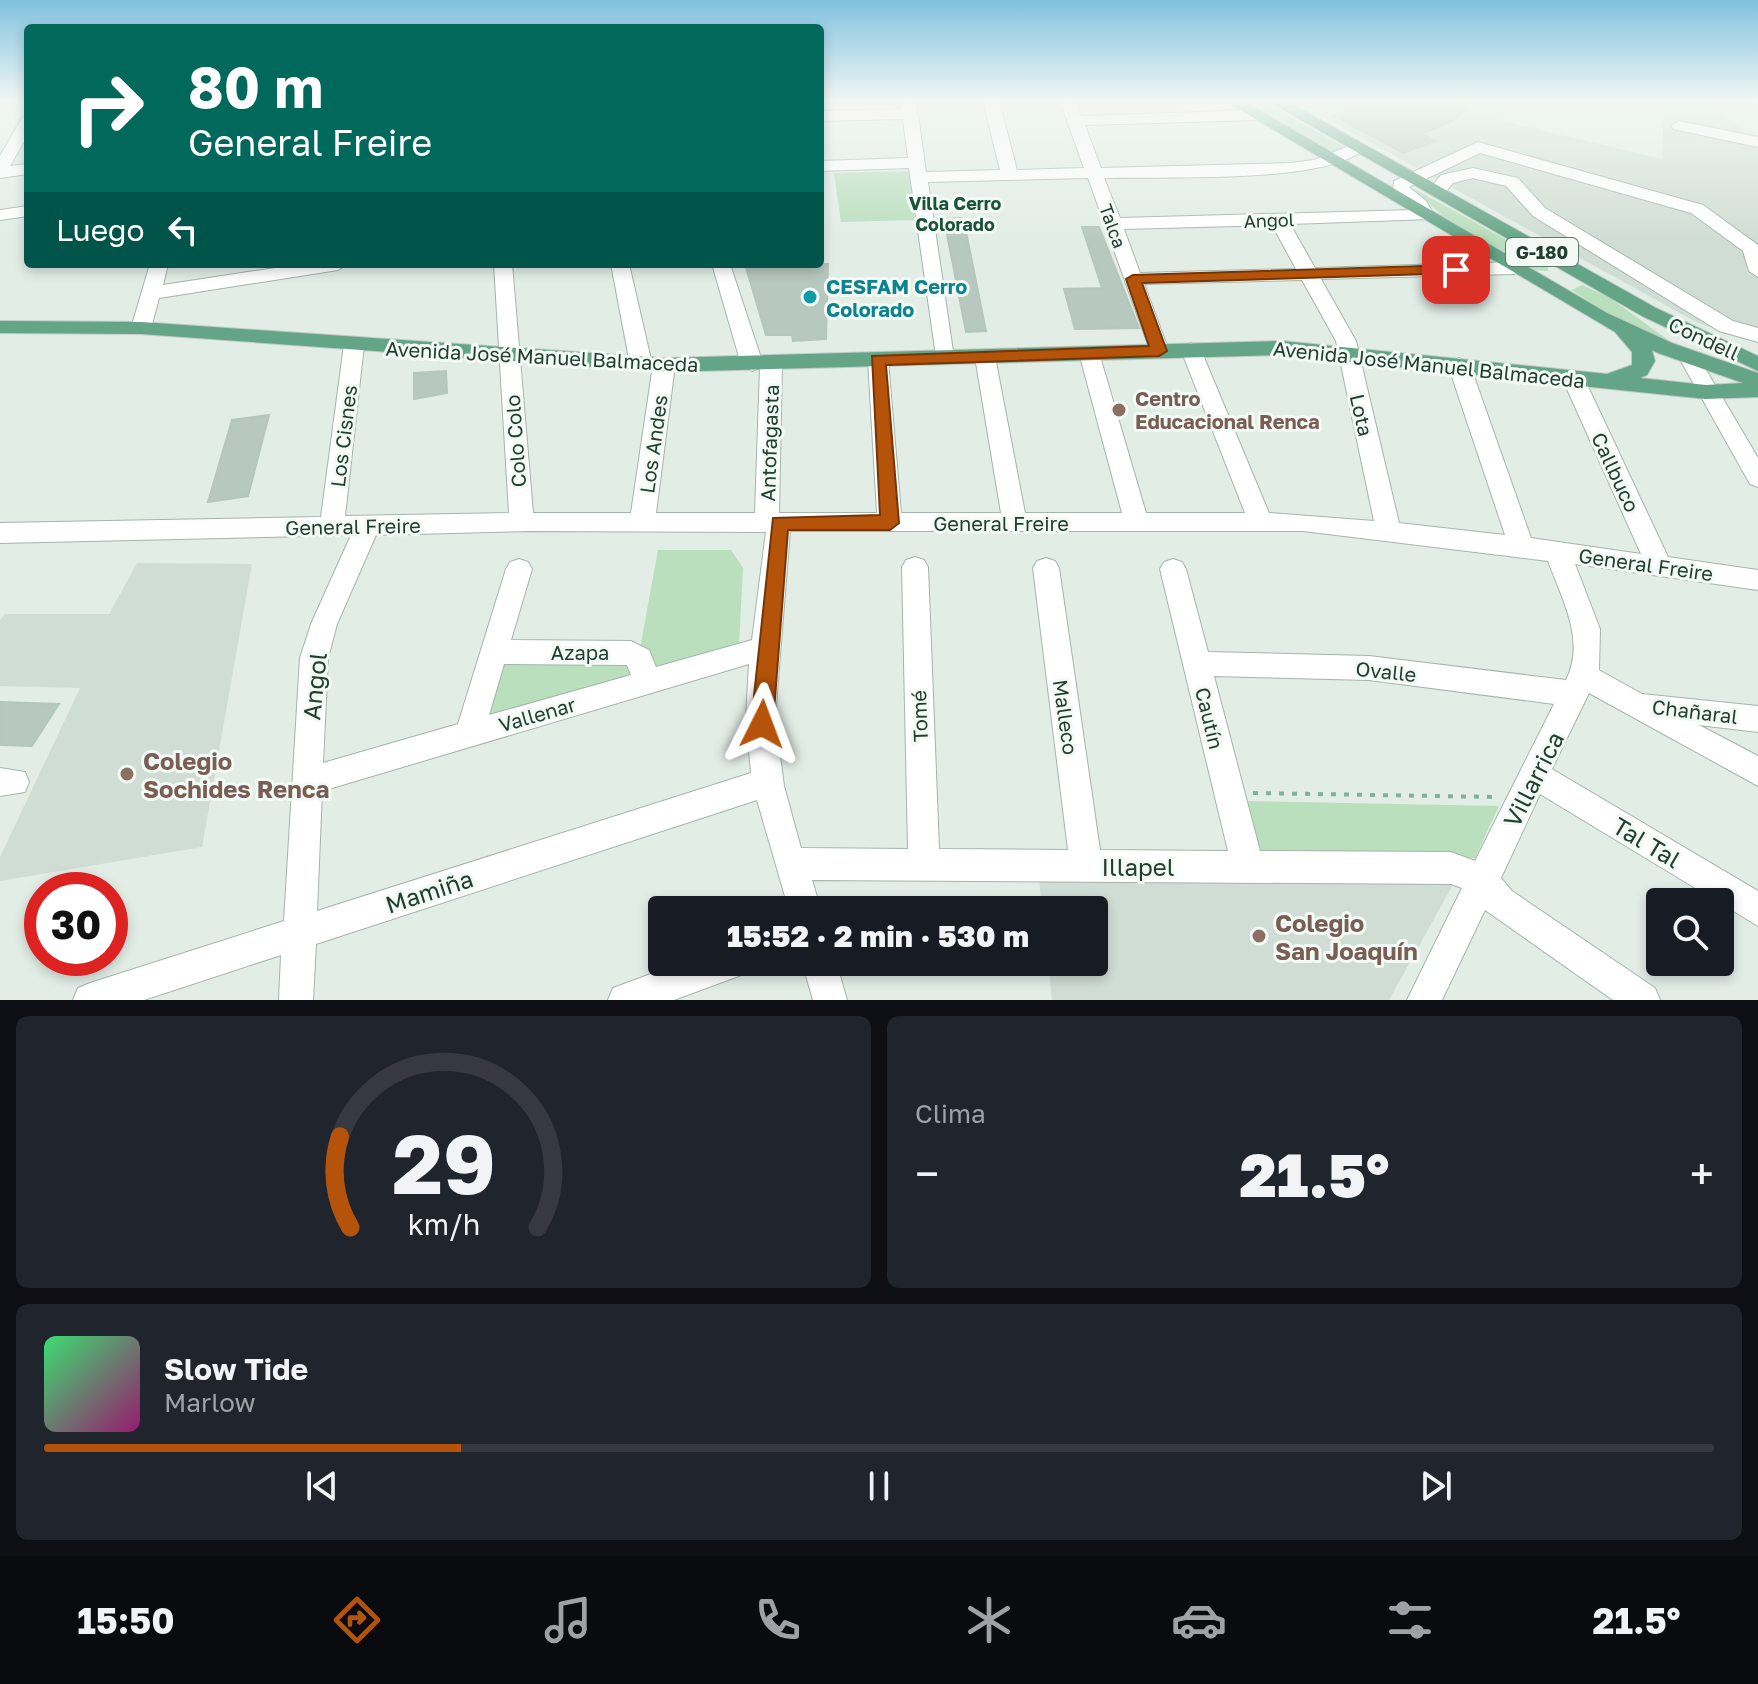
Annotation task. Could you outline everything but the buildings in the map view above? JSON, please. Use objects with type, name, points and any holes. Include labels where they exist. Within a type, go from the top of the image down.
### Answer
[{"type":"main road","name":"G-180","points":[[1313,148],[1619,327],[1758,381]]},
{"type":"main road","name":"G-180","points":[[1357,148],[1649,312]]},
{"type":"main road","points":[[1534,280],[1561,280],[1567,273],[1564,265]]},
{"type":"main road","points":[[1649,312],[1673,332],[1688,356]]},
{"type":"main road","name":"Condell","points":[[1649,312],[1758,364]]},
{"type":"main road","name":"Avenida José Manuel Balmaceda","points":[[0,327],[141,328],[653,365],[1283,348],[1706,392],[1758,390]]},
{"type":"main road","points":[[1607,382],[1634,374],[1645,361],[1637,344],[1619,327]]},
{"type":"street","points":[[0,172],[14,148]]},
{"type":"street","points":[[914,148],[944,358]]},
{"type":"street","points":[[1003,148],[1010,175]]},
{"type":"street","name":"Talca","points":[[1085,148],[1159,351]]},
{"type":"street","points":[[824,166],[1010,175],[1290,168],[1332,159],[1357,148]]},
{"type":"street","points":[[1425,215],[1423,208],[1400,190],[1400,185],[1471,148],[1488,148],[1697,209],[1752,249],[1758,271]]},
{"type":"street","points":[[0,172],[24,169]]},
{"type":"street","points":[[1436,192],[1447,179],[1473,173],[1512,182],[1539,212],[1726,326],[1758,335]]},
{"type":"street","points":[[0,215],[24,212]]},
{"type":"street","name":"Angol","points":[[1113,224],[1425,215]]},
{"type":"street","name":"Lota","points":[[1278,219],[1341,329],[1389,532]]},
{"type":"street","points":[[141,328],[158,268]]},
{"type":"street","points":[[150,293],[299,268]]},
{"type":"street","name":"Colo Colo","points":[[503,268],[522,523]]},
{"type":"street","name":"Los Andes","points":[[621,268],[653,365],[642,523]]},
{"type":"street","name":"Antofagasta","points":[[723,268],[762,363],[773,523],[762,706],[768,782],[801,896]]},
{"type":"street","points":[[1133,279],[1514,268]]},
{"type":"street","name":"Los Cisnes","points":[[332,526],[354,345]]},
{"type":"street","points":[[1191,350],[1261,522]]},
{"type":"street","points":[[1089,353],[1137,522]]},
{"type":"street","points":[[1688,356],[1706,392],[1754,468]]},
{"type":"street","points":[[985,357],[1015,522]]},
{"type":"street","points":[[878,360],[890,523]]},
{"type":"street","points":[[1459,365],[1521,547]]},
{"type":"street","name":"Callbuco","points":[[1573,378],[1660,567]]},
{"type":"street","name":"General Freire","points":[[0,533],[522,523],[1261,522],[1521,547],[1758,580]]},
{"type":"street","name":"Angol","points":[[296,1000],[306,782],[316,649],[367,526]]},
{"type":"street","name":"Villarrica","points":[[1424,1000],[1579,685],[1589,641],[1557,552]]},
{"type":"street","name":"Tomé","points":[[915,567],[924,865]]},
{"type":"street","name":"Malleco","points":[[1046,568],[1086,866]]},
{"type":"street","points":[[469,734],[519,569]]},
{"type":"street","name":"Cautín","points":[[1173,569],[1248,867]]},
{"type":"street","name":"Vallenar","points":[[306,782],[767,647]]},
{"type":"street","name":"Azapa","points":[[494,652],[631,653],[639,658],[647,682]]},
{"type":"street","name":"Ovalle","points":[[1197,664],[1356,667],[1579,685]]},
{"type":"street","name":"Chañaral","points":[[1579,685],[1632,703],[1758,772]]},
{"type":"street","name":"Chañaral","points":[[1632,703],[1758,719]]},
{"type":"street","name":"Mamiña","points":[[90,1000],[768,782]]},
{"type":"street","name":"Tal Tal","points":[[1530,786],[1758,910]]},
{"type":"street","name":"Illapel","points":[[791,864],[1451,868],[1482,880]]},
{"type":"street","points":[[1482,880],[1500,903],[1643,1000]]},
{"type":"street","points":[[625,1000],[693,976]]},
{"type":"street","points":[[823,976],[830,1000]]},
{"type":"path","points":[[1229,793],[1530,786]]},
{"type":"shaded area","points":[[1380,148],[1614,148],[1662,159],[1662,148],[1758,148],[1758,342],[1698,323]]},
{"type":"shaded area","name":"Colegio Sochides Renca","points":[[137,563],[252,564],[202,847],[53,872],[24,872],[24,877],[0,881],[0,857],[80,688],[0,686],[0,620],[5,614],[109,614]]},
{"type":"shaded area","name":"Colegio San Joaquín","points":[[1039,879],[1455,881],[1389,1000],[1052,1000],[1049,976],[1108,976],[1108,896],[1041,896]]},
{"type":"green space","points":[[1321,148],[1342,148],[1330,153]]},
{"type":"green space","points":[[909,171],[915,220],[841,222],[834,173]]},
{"type":"green space","points":[[1411,187],[1548,263],[1548,271],[1534,270],[1443,216]]},
{"type":"green space","points":[[1582,285],[1610,298],[1671,342],[1600,309],[1572,290]]},
{"type":"green space","points":[[658,550],[731,550],[743,568],[739,645],[486,721],[509,646],[640,649]]},
{"type":"green space","points":[[1245,801],[1499,806],[1475,858],[1259,859]]},
{"type":"place","name":"CESFAM Cerro Colorado","points":[[810,297]]},
{"type":"place","name":"Centro Educacional Renca","points":[[1119,410]]},
{"type":"place","name":"Colegio Sochides Renca","points":[[127,774]]},
{"type":"place","name":"Colegio San Joaquín","points":[[1259,936]]},
{"type":"district","name":"Villa Cerro Colorado","points":[[955,213]]},
{"type":"route","points":[[762,724],[779,523],[890,523],[878,360],[1159,351],[1133,279],[1456,270]]}]
